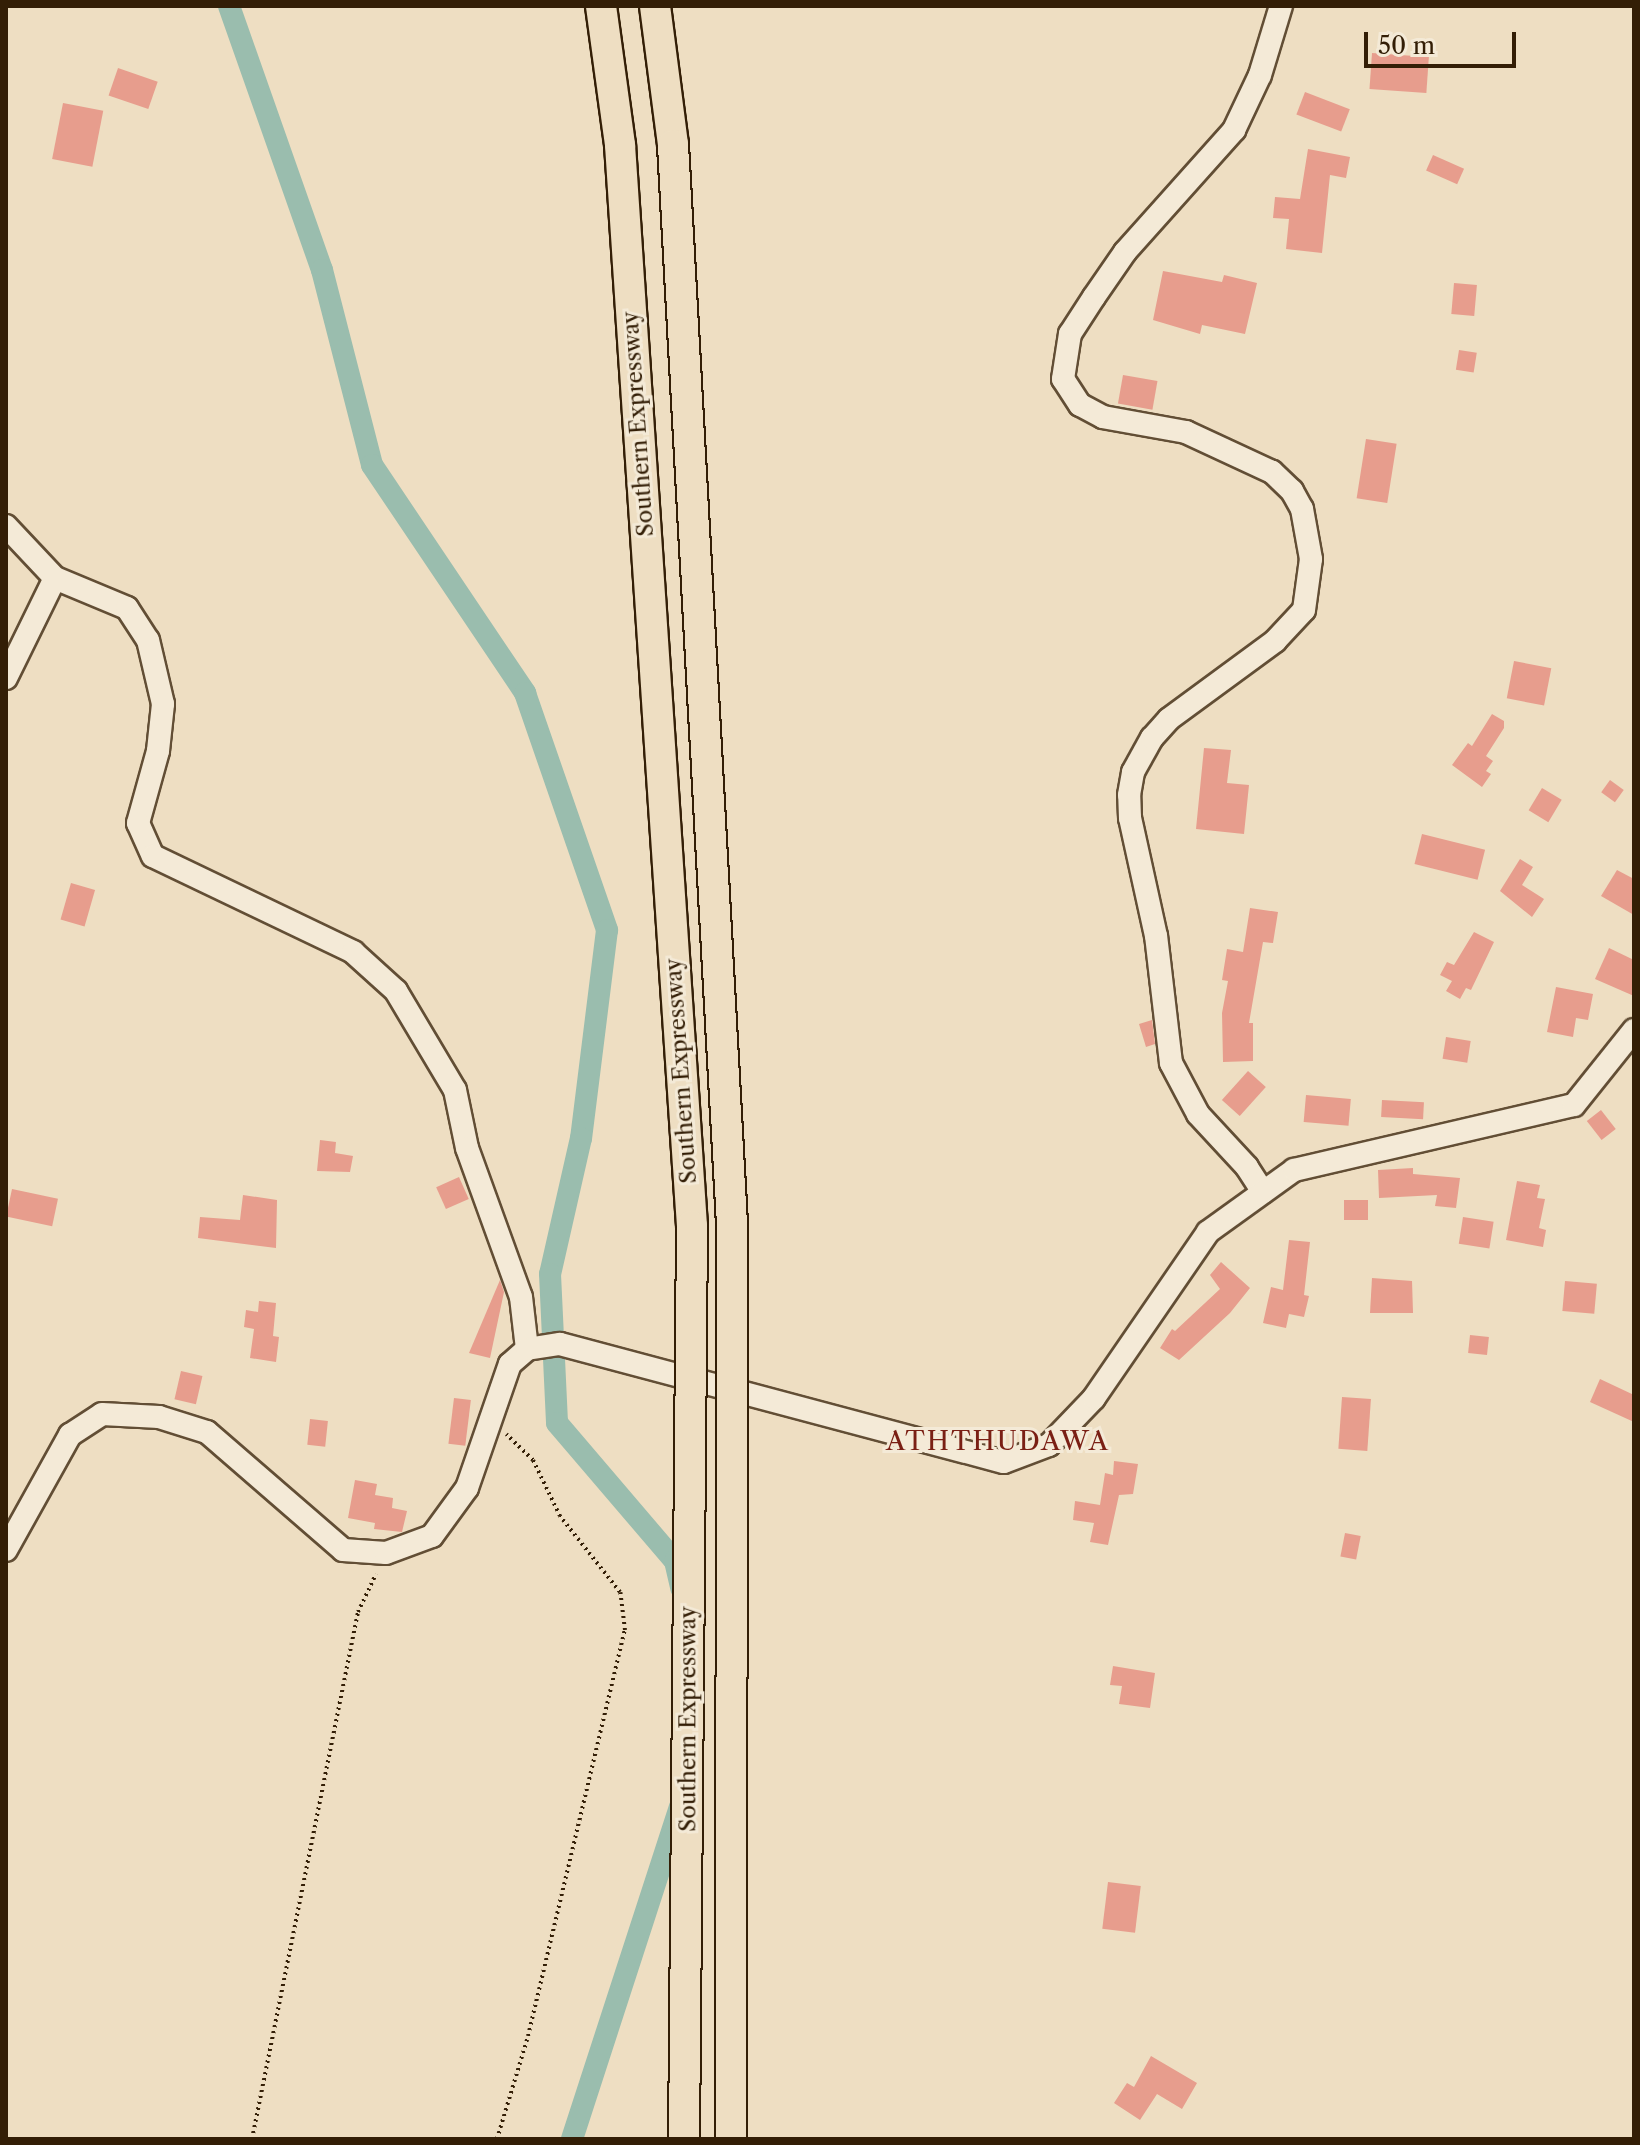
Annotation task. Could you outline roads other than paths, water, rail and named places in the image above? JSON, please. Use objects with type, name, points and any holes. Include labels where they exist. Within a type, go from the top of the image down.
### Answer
[{"type":"highway","name":"Southern Expressway","points":[[601,6],[620,145],[692,1226],[684,2139]]},
{"type":"highway","name":"Southern Expressway","points":[[655,6],[673,145],[732,1223],[731,2139]]},
{"type":"street","points":[[1263,1192],[1247,1167],[1198,1114],[1171,1063],[1156,936],[1130,818],[1129,795],[1133,772],[1152,738],[1169,719],[1275,641],[1304,610],[1311,559],[1302,509],[1292,491],[1272,472],[1186,432],[1103,417],[1080,405],[1063,379],[1070,334],[1094,297],[1125,252],[1234,130],[1260,75],[1281,6]]},
{"type":"street","points":[[6,526],[55,578],[127,608],[148,640],[163,704],[158,751],[138,823],[153,856],[353,952],[396,991],[455,1090],[467,1148],[521,1297],[531,1348]]},
{"type":"street","points":[[6,678],[55,578]]},
{"type":"street","points":[[6,1550],[70,1435],[102,1414],[159,1417],[207,1432],[343,1550],[386,1553],[432,1536],[467,1488],[510,1364],[531,1348],[560,1344],[1004,1462],[1049,1445],[1094,1398],[1208,1232],[1294,1170],[1574,1105],[1634,1030]]},
{"type":"waterway","points":[[229,6],[322,270],[372,465],[525,693],[607,930],[581,1138],[550,1274],[557,1423],[675,1561],[681,1588]]},
{"type":"waterway","points":[[572,2139],[680,1807]]},
{"type":"district","name":"ATHTHUDAWA","points":[[998,1442]]}]
